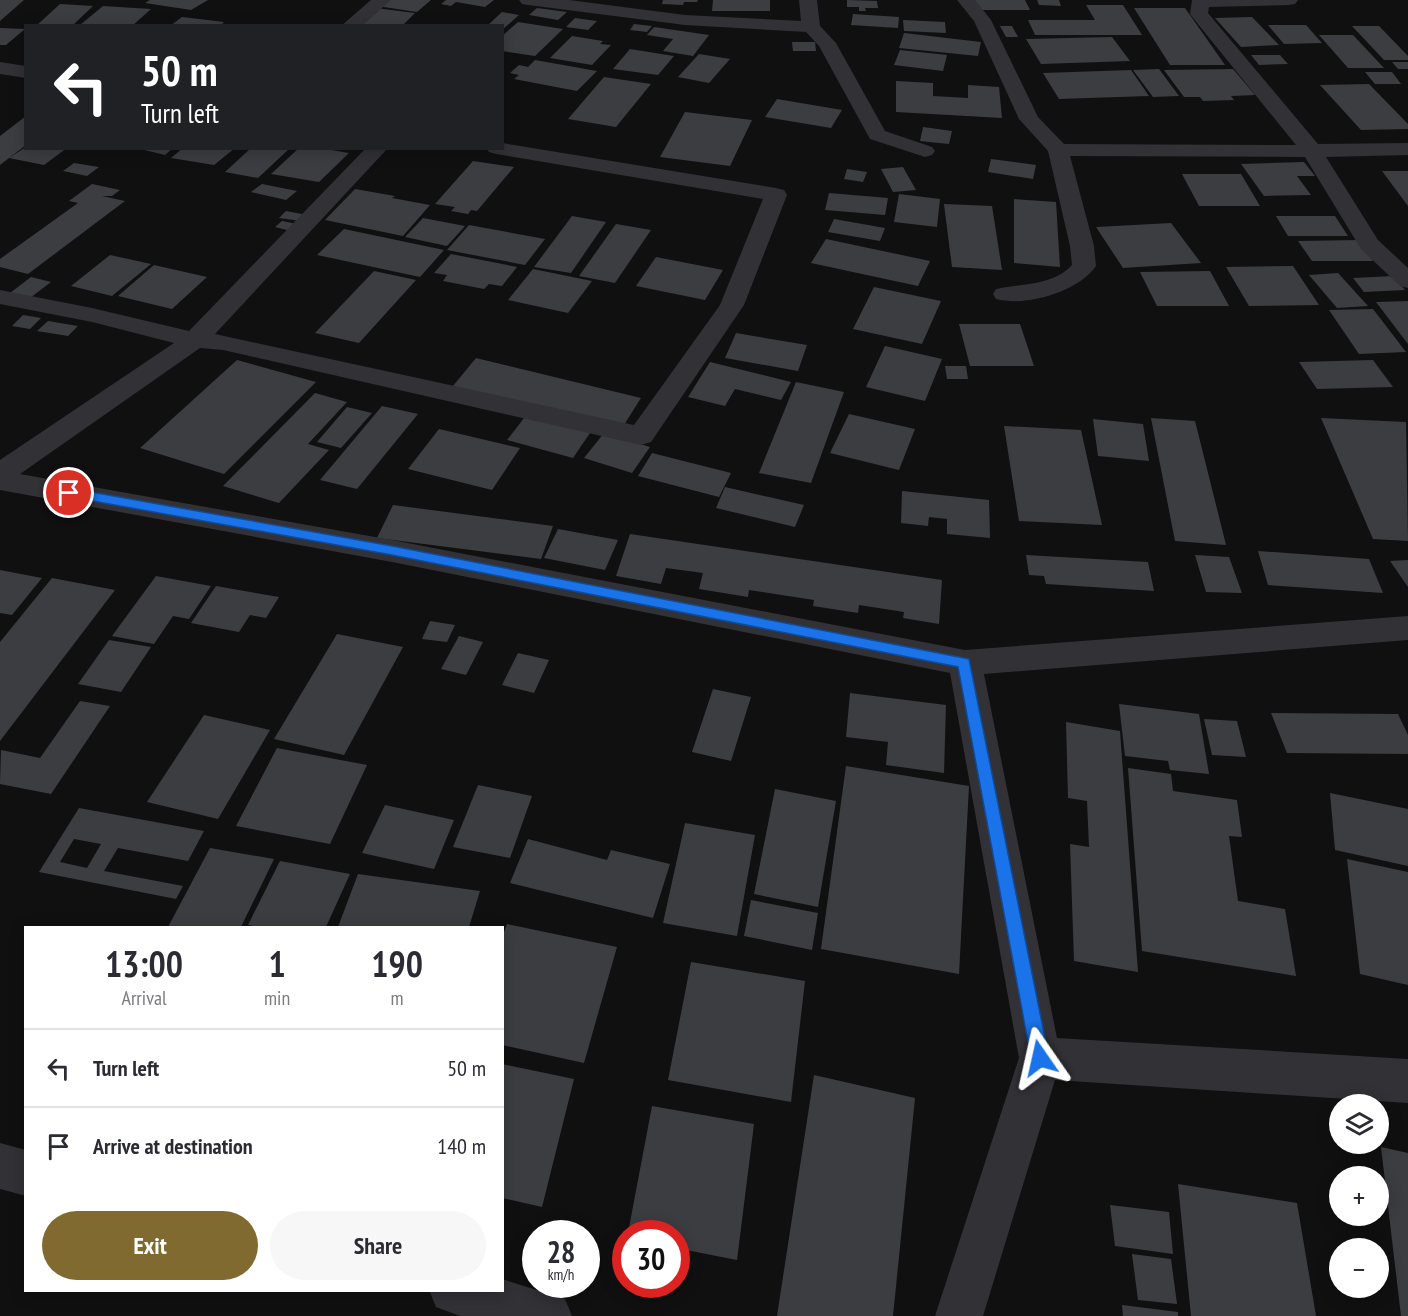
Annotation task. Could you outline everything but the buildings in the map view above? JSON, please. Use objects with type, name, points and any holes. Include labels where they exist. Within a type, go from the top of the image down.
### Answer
[{"type":"street","points":[[352,24],[382,0]]},
{"type":"street","points":[[528,0],[685,20],[811,27]]},
{"type":"street","points":[[808,0],[811,27],[827,43],[876,135],[925,151]]},
{"type":"street","points":[[966,0],[982,20],[1029,119],[1058,150],[1082,246],[1084,266],[1077,277],[1052,286],[1005,294]]},
{"type":"street","points":[[1289,0],[1202,1],[1199,14],[1312,151],[1369,243],[1408,280]]},
{"type":"street","points":[[0,68],[24,72]]},
{"type":"street","points":[[0,297],[92,315],[195,340],[223,342],[641,436],[732,305],[776,195],[504,149]]},
{"type":"street","points":[[1058,150],[1239,152],[1408,149]]},
{"type":"street","points":[[0,474],[195,340],[376,150]]},
{"type":"street","points":[[0,480],[392,551],[964,663],[1408,628]]},
{"type":"street","points":[[959,1316],[1040,1058],[964,663]]},
{"type":"street","points":[[1040,1058],[1408,1081]]},
{"type":"street","points":[[0,1166],[24,1172]]},
{"type":"street","points":[[460,1292],[548,1316]]},
{"type":"route","points":[[69,493],[392,551],[964,663],[1040,1058]]}]
